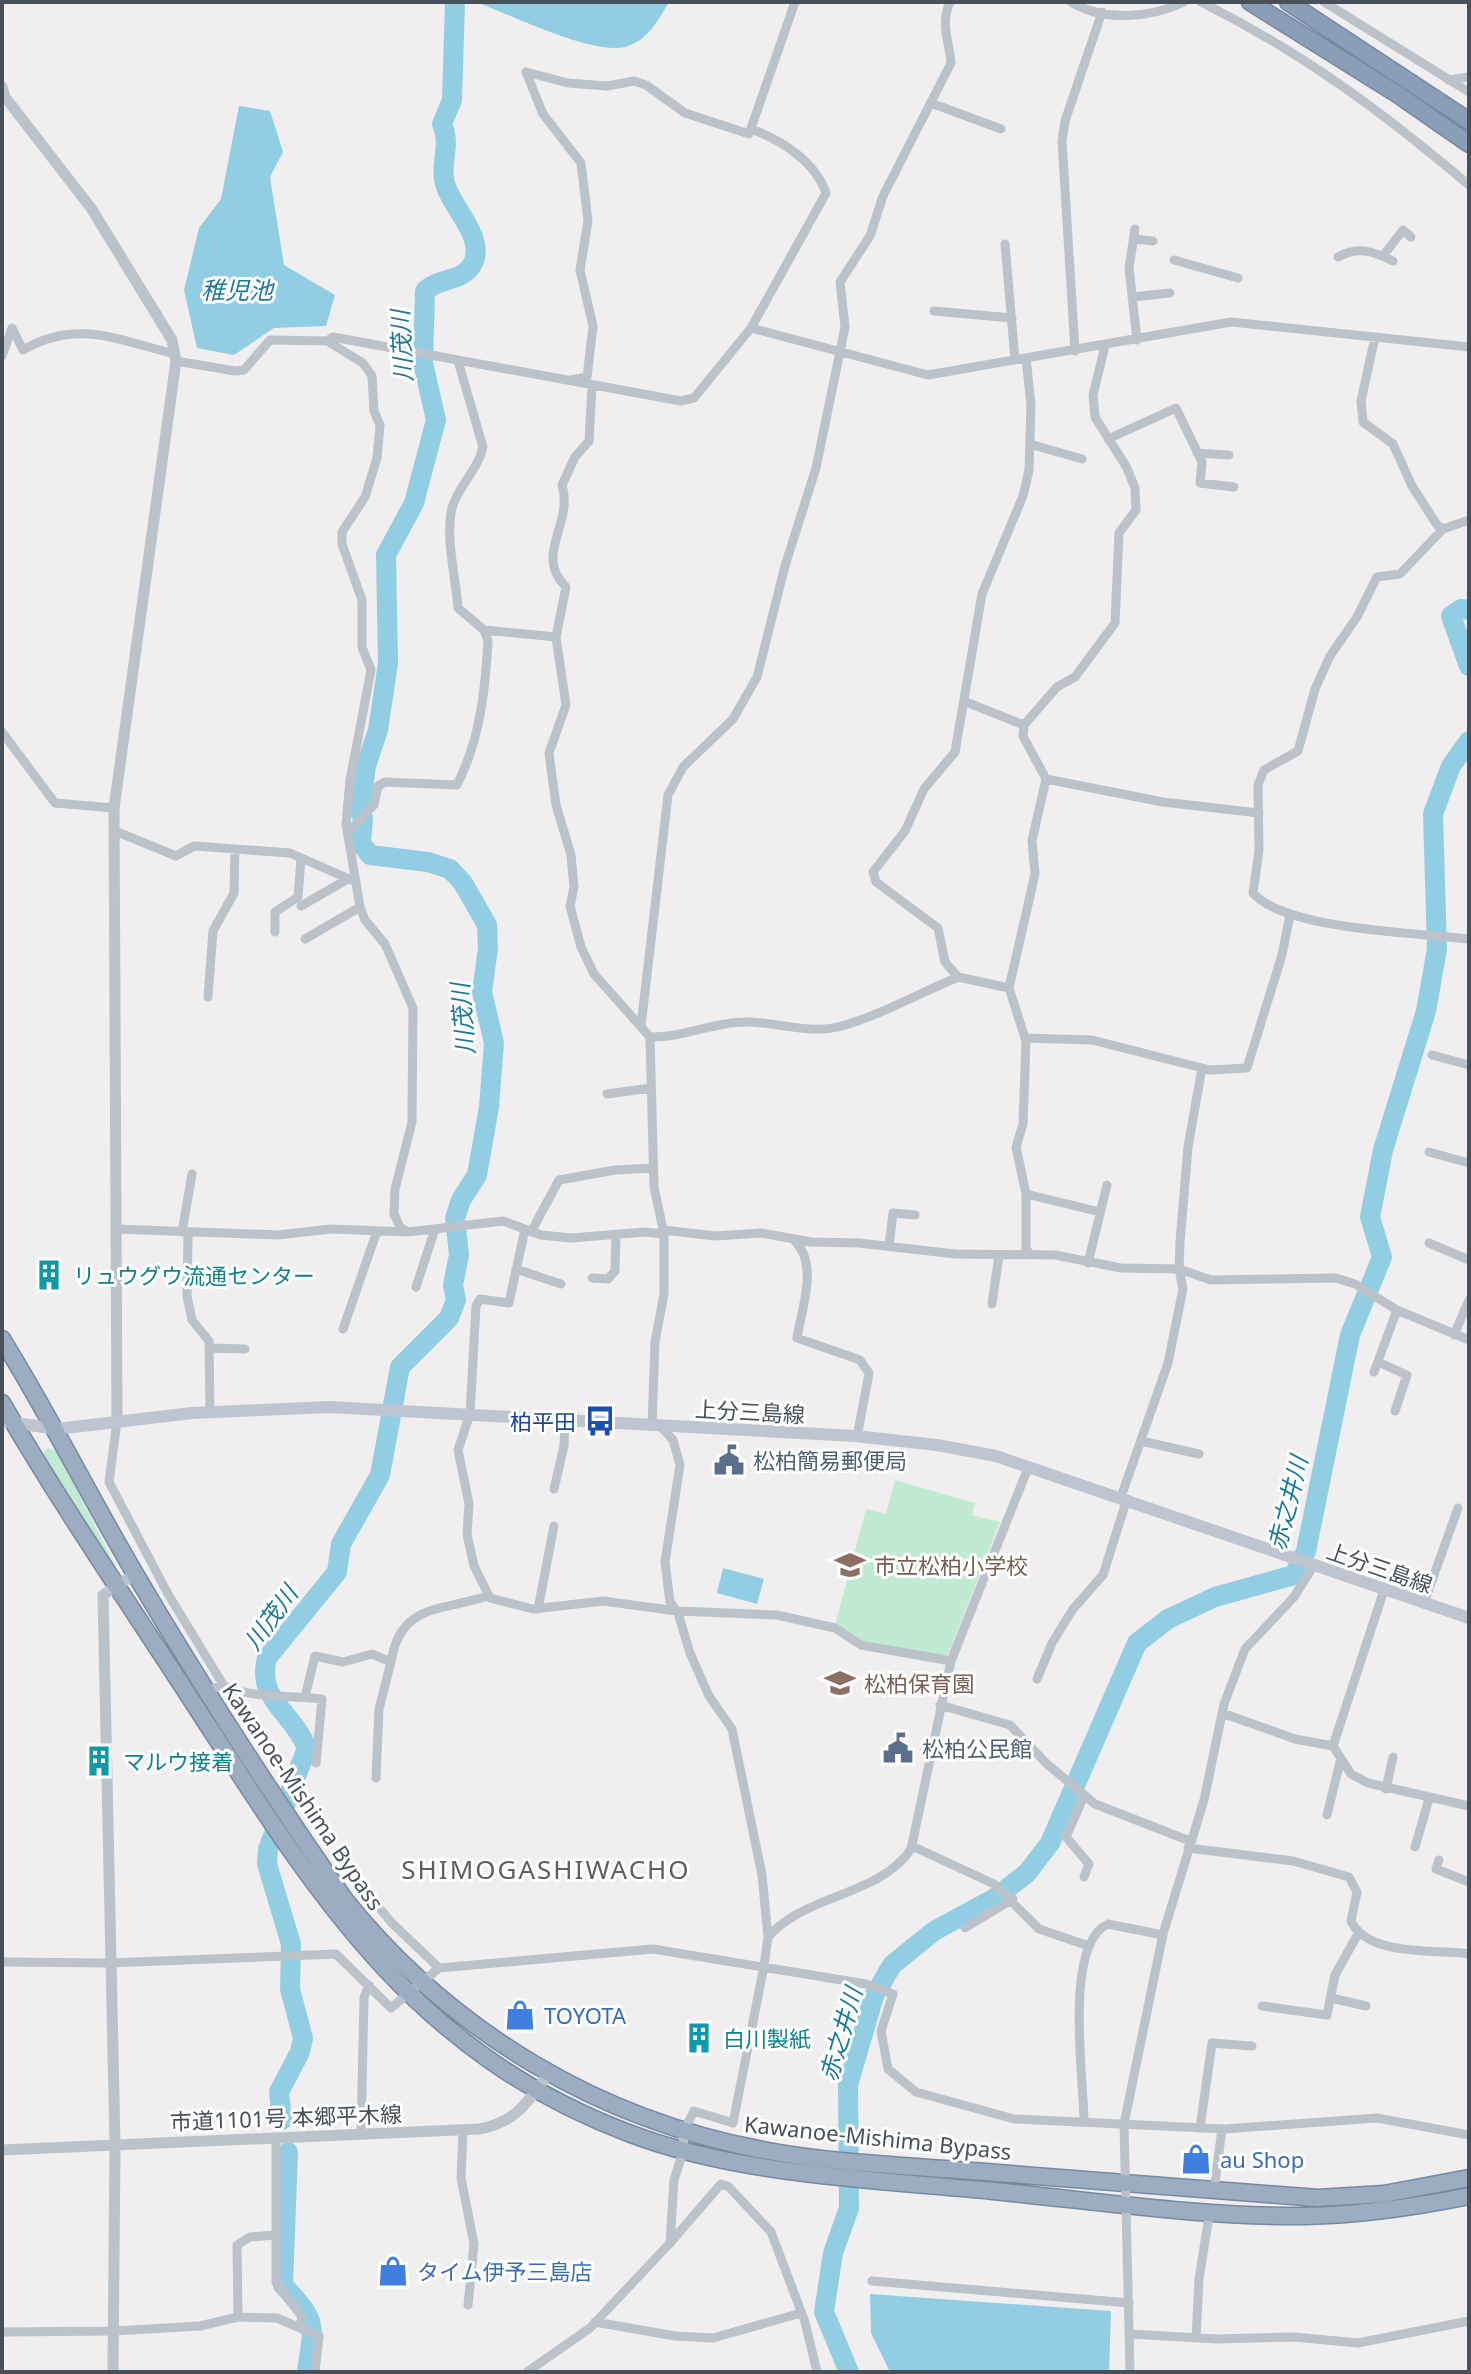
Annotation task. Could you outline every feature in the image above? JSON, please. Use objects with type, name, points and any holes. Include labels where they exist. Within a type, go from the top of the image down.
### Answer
[{"type":"highway","points":[[1250,2],[1397,94],[1469,144]]},
{"type":"highway","points":[[1288,2],[1469,121]]},
{"type":"highway","name":"Kawanoe-Mishima Bypass","points":[[2,1339],[57,1429],[135,1574],[205,1690],[296,1829],[369,1929],[422,1982],[485,2033],[548,2074],[684,2140],[770,2167],[836,2167],[1127,2204],[1301,2216],[1365,2213],[1469,2196]]},
{"type":"highway","name":"Kawanoe-Mishima Bypass","points":[[2,1403],[7,1421],[262,1809],[354,1937],[409,1996],[470,2048],[535,2092],[636,2136],[684,2140]]},
{"type":"highway","name":"Kawanoe-Mishima Bypass","points":[[880,2172],[1126,2183],[1318,2198],[1384,2194],[1469,2178]]},
{"type":"main road","name":"上分三島線","points":[[7,1421],[57,1429],[210,1413],[329,1407],[857,1437],[967,1450],[1124,1498],[1469,1618]]},
{"type":"street","points":[[563,381],[587,377],[593,326],[579,259],[588,221],[587,198],[581,163],[543,114],[526,72],[568,83],[607,86],[634,81],[705,121],[749,134],[795,2]]},
{"type":"street","points":[[641,1026],[668,795],[683,767],[733,719],[757,677],[785,566],[816,468],[845,327],[840,282],[870,236],[883,196],[951,63],[949,42],[943,27],[950,2]]},
{"type":"street","points":[[1071,2],[1138,17],[1184,2]]},
{"type":"street","points":[[1201,2],[1254,28],[1337,80],[1382,111],[1469,185]]},
{"type":"street","points":[[1324,2],[1469,92]]},
{"type":"street","points":[[1075,351],[1062,141],[1065,121],[1109,9]]},
{"type":"street","points":[[1448,80],[1469,77]]},
{"type":"street","points":[[2,87],[5,97],[91,208],[155,310],[176,358],[114,808],[117,1421],[109,1482],[168,1594],[224,1686],[238,1694],[259,1691],[322,1699],[316,1763]]},
{"type":"street","points":[[931,103],[1001,129]]},
{"type":"street","points":[[327,341],[333,337],[681,401],[694,398],[751,328],[826,193],[805,161],[771,136],[751,129]]},
{"type":"street","points":[[1338,257],[1353,249],[1388,259],[1403,230],[1411,237]]},
{"type":"street","points":[[1137,340],[1129,268],[1134,234],[1153,241]]},
{"type":"street","points":[[958,977],[945,962],[938,928],[876,882],[873,872],[905,831],[924,789],[952,757],[966,702],[982,594],[1023,496],[1033,445],[1012,318],[1005,244]]},
{"type":"street","points":[[1174,260],[1238,278]]},
{"type":"street","points":[[1132,297],[1170,293]]},
{"type":"street","points":[[934,311],[1012,318]]},
{"type":"street","points":[[751,328],[928,375],[1231,322],[1469,347]]},
{"type":"street","points":[[2,356],[12,328],[23,350],[54,336],[81,333],[124,337],[176,358],[235,371],[244,370],[270,340],[327,341],[363,363],[372,376],[374,411],[380,425],[377,458],[365,497],[342,532],[342,544],[362,600],[362,647],[371,670],[350,780],[348,832],[352,880],[360,907],[365,920],[385,944],[413,1008],[412,1122],[395,1189],[394,1214],[396,1221],[408,1232]]},
{"type":"street","points":[[1375,337],[1361,401],[1363,422],[1393,444],[1412,486],[1437,525],[1443,529]]},
{"type":"street","points":[[1030,1254],[1024,1232],[1026,1194],[1016,1147],[1023,1124],[1025,1038],[1009,988],[1035,874],[1032,841],[1046,779],[1023,736],[1024,725],[1057,687],[1075,677],[1117,618],[1119,533],[1134,514],[1136,500],[1127,468],[1097,424],[1093,402],[1105,346]]},
{"type":"street","points":[[348,832],[374,805],[378,786],[385,782],[457,785],[474,750],[480,727],[488,641],[484,630],[458,608],[452,507],[483,447],[458,361]]},
{"type":"street","points":[[592,386],[589,441],[575,457],[562,485],[566,499],[551,564],[554,575],[566,587],[566,600],[556,637],[566,705],[549,753],[556,805],[571,855],[574,887],[570,906],[581,947],[594,974],[627,1015],[650,1037],[654,1168],[664,1232],[664,1294],[655,1342],[656,1426],[673,1440],[680,1465],[665,1562],[670,1602],[677,1611],[709,1696],[732,1729],[750,1808],[768,1937],[733,2123],[694,2111],[674,2180],[670,2243]]},
{"type":"street","points":[[1108,439],[1176,408],[1202,462],[1200,483],[1234,487]]},
{"type":"street","points":[[1033,445],[1082,459]]},
{"type":"street","points":[[1197,453],[1229,455]]},
{"type":"street","points":[[1469,520],[1455,522],[1443,529],[1406,570],[1380,574],[1371,585],[1357,617],[1330,656],[1320,678],[1298,751],[1264,770],[1258,785],[1253,893],[1261,903],[1290,915],[1354,928],[1469,939]]},
{"type":"street","points":[[484,630],[556,637]]},
{"type":"street","points":[[966,702],[1024,725]]},
{"type":"street","points":[[2,732],[55,803],[114,808]]},
{"type":"street","points":[[1046,779],[1163,802],[1259,813]]},
{"type":"street","points":[[115,831],[176,856],[194,846],[290,853],[352,880]]},
{"type":"street","points":[[208,997],[213,931],[234,893],[235,849]]},
{"type":"street","points":[[275,932],[275,912],[298,897],[301,858]]},
{"type":"street","points":[[301,906],[352,880]]},
{"type":"street","points":[[305,939],[360,907]]},
{"type":"street","points":[[1025,1038],[1092,1040],[1202,1068],[1247,1068],[1282,955],[1290,915]]},
{"type":"street","points":[[650,1037],[676,1038],[694,1028],[747,1022],[835,1027],[958,977],[1009,988]]},
{"type":"street","points":[[1432,1055],[1469,1065]]},
{"type":"street","points":[[1037,1679],[1052,1643],[1073,1609],[1103,1575],[1141,1441],[1168,1363],[1183,1289],[1179,1269],[1188,1147],[1202,1068]]},
{"type":"street","points":[[607,1094],[651,1088]]},
{"type":"street","points":[[1429,1152],[1469,1163]]},
{"type":"street","points":[[488,1596],[474,1566],[467,1534],[469,1504],[458,1450],[470,1414],[476,1306],[480,1299],[509,1303],[528,1231],[559,1180],[615,1170],[654,1168]]},
{"type":"street","points":[[192,1174],[185,1232],[187,1296],[192,1320],[204,1330],[209,1348],[210,1413]]},
{"type":"street","points":[[1088,1263],[1107,1185]]},
{"type":"street","points":[[1026,1194],[1100,1212]]},
{"type":"street","points":[[889,1246],[893,1213],[915,1215]]},
{"type":"street","points":[[117,1229],[278,1235],[331,1229],[408,1232],[503,1221],[528,1231],[571,1238],[645,1232],[715,1236],[761,1233],[794,1240],[955,1254],[1055,1255],[1121,1268],[1179,1269],[1211,1280],[1336,1278],[1355,1284],[1397,1310],[1469,1340]]},
{"type":"street","points":[[416,1287],[435,1229]]},
{"type":"street","points":[[343,1329],[377,1231]]},
{"type":"street","points":[[592,1278],[608,1279],[615,1271],[616,1236]]},
{"type":"street","points":[[794,1240],[802,1247],[808,1270],[797,1338],[860,1360],[869,1373],[857,1437]]},
{"type":"street","points":[[1429,1243],[1469,1260]]},
{"type":"street","points":[[992,1304],[999,1255]]},
{"type":"street","points":[[516,1269],[561,1284]]},
{"type":"street","points":[[1454,1335],[1469,1300]]},
{"type":"street","points":[[1395,1411],[1407,1375],[1376,1367],[1397,1310]]},
{"type":"street","points":[[209,1348],[245,1349]]},
{"type":"street","points":[[554,1489],[564,1446],[565,1420]]},
{"type":"street","points":[[1141,1441],[1182,1455],[1199,1454]]},
{"type":"street","points":[[768,1937],[778,1925],[813,1905],[894,1868],[912,1846],[951,1661],[1028,1468]]},
{"type":"street","points":[[1424,1603],[1458,1508]]},
{"type":"street","points":[[538,1609],[554,1526]]},
{"type":"street","points":[[1130,2372],[1124,2124],[1163,1935],[1204,1800],[1222,1713],[1245,1649],[1294,1597],[1314,1565]]},
{"type":"street","points":[[113,2372],[115,2144],[103,1595],[135,1574]]},
{"type":"street","points":[[1333,1746],[1384,1590]]},
{"type":"street","points":[[376,1778],[379,1709],[395,1637],[421,1614],[488,1596],[538,1609],[603,1601],[677,1611],[795,1618],[835,1628],[861,1645],[951,1661]]},
{"type":"street","points":[[305,1697],[315,1656],[343,1662],[372,1654],[391,1662]]},
{"type":"street","points":[[205,1690],[224,1686]]},
{"type":"street","points":[[940,1705],[1010,1725],[1084,1796],[1119,1816],[1189,1844],[1293,1861],[1349,1877],[1357,1892],[1351,1921],[1359,1932],[1380,1943],[1469,1954]]},
{"type":"street","points":[[1222,1713],[1295,1739],[1333,1746],[1356,1777],[1386,1789],[1469,1806]]},
{"type":"street","points":[[1386,1789],[1393,1757]]},
{"type":"street","points":[[1327,1815],[1341,1758]]},
{"type":"street","points":[[1084,1796],[1066,1837],[1089,1864],[1084,1877]]},
{"type":"street","points":[[1415,1847],[1429,1799]]},
{"type":"street","points":[[912,1846],[998,1887],[1039,1929],[1089,1946]]},
{"type":"street","points":[[1439,1860],[1436,1869],[1468,1881],[1464,1893]]},
{"type":"street","points":[[370,1896],[391,1922],[439,1968]]},
{"type":"street","points":[[965,1928],[1013,1899]]},
{"type":"street","points":[[1084,2121],[1084,2079],[1078,2018],[1089,1946],[1100,1928],[1108,1924],[1163,1935]]},
{"type":"street","points":[[1262,2006],[1327,2015],[1335,1975],[1359,1932]]},
{"type":"street","points":[[2,1962],[109,1963],[336,1954],[391,2008],[439,1968],[653,1949],[764,1966],[887,1991],[893,1994],[881,2031],[884,2055],[888,2069],[900,2082],[916,2092],[1014,2119],[1222,2129],[1377,2118],[1469,2135]]},
{"type":"street","points":[[361,2134],[364,1997],[369,1985]]},
{"type":"street","points":[[1331,1998],[1366,2006]]},
{"type":"street","points":[[1200,2128],[1212,2043],[1247,2045],[1241,2057]]},
{"type":"street","points":[[1197,2065],[1209,2066]]},
{"type":"street","name":"市道1101号 本郷平木線","points":[[2,2150],[463,2130],[500,2125],[522,2110],[548,2074]]},
{"type":"street","points":[[1214,2190],[1222,2129]]},
{"type":"street","points":[[463,2130],[461,2178],[474,2244],[468,2305]]},
{"type":"street","points":[[276,2137],[276,2282],[302,2317],[303,2329]]},
{"type":"street","points":[[527,2372],[595,2322],[721,2184],[728,2186],[771,2232],[801,2313],[817,2372]]},
{"type":"street","points":[[1196,2338],[1199,2279],[1210,2210]]},
{"type":"street","points":[[238,2317],[237,2245],[250,2237],[275,2235]]},
{"type":"street","points":[[872,2281],[1129,2303]]},
{"type":"street","points":[[595,2322],[675,2336],[713,2338],[801,2313]]},
{"type":"street","points":[[2,2332],[114,2331],[200,2326],[238,2317],[277,2318],[319,2336],[315,2372]]},
{"type":"street","points":[[1130,2334],[1196,2338],[1294,2337],[1358,2343],[1469,2321]]},
{"type":"green space","points":[[47,1448],[57,1451],[117,1569],[116,1573],[43,1455]]},
{"type":"green space","points":[[895,1480],[975,1503],[972,1515],[1000,1522],[948,1655],[943,1657],[866,1643],[835,1625],[866,1509],[886,1514]]},
{"type":"water","points":[[476,2],[669,2],[642,39],[614,48],[575,41]]},
{"type":"water","name":"稚児池","points":[[239,106],[270,111],[283,152],[270,177],[284,265],[335,295],[326,326],[274,328],[234,355],[197,348],[184,290],[199,228],[221,199]]},
{"type":"water","points":[[723,1568],[764,1579],[757,1604],[717,1593]]},
{"type":"water","points":[[870,2294],[1111,2311],[1109,2372],[890,2372],[871,2333]]},
{"type":"waterway","name":"川茂川","points":[[282,2120],[279,2092],[300,2052],[303,2038],[290,1989],[291,1944],[267,1864],[268,1849],[307,1748],[271,1695],[265,1672],[267,1658],[337,1572],[341,1544],[380,1475],[400,1367],[449,1318],[456,1300],[453,1285],[459,1255],[455,1218],[461,1200],[477,1175],[489,1107],[494,1043],[482,992],[488,948],[487,925],[463,883],[450,869],[428,862],[370,855],[361,843],[363,819],[360,811],[366,766],[378,730],[388,663],[386,555],[414,503],[436,420],[423,363],[425,291],[468,270],[476,254],[471,233],[444,179],[446,138],[442,124],[452,100],[455,2]]},
{"type":"waterway","name":"赤之井川","points":[[1469,610],[1461,609],[1451,616],[1469,666]]},
{"type":"waterway","name":"赤之井川","points":[[849,2372],[824,2312],[833,2253],[849,2208],[848,2085],[874,1996],[892,1965],[934,1931],[995,1898],[1027,1873],[1050,1843],[1137,1643],[1168,1619],[1215,1597],[1294,1575],[1306,1551],[1350,1335],[1382,1257],[1370,1217],[1383,1150],[1426,1011],[1437,949],[1433,814],[1451,766],[1469,741]]},
{"type":"waterway","name":"川茂川","points":[[288,2152],[283,2285],[302,2307],[311,2324],[307,2372]]},
{"type":"place","name":"リュウグウ流通センター","points":[[49,1275]]},
{"type":"place","name":"柏平田","points":[[600,1421]]},
{"type":"place","name":"松柏簡易郵便局","points":[[729,1460]]},
{"type":"place","name":"市立松柏小学校","points":[[850,1565]]},
{"type":"place","name":"松柏保育園","points":[[840,1683]]},
{"type":"place","name":"松柏公民館","points":[[898,1748]]},
{"type":"place","name":"マルウ接着","points":[[99,1761]]},
{"type":"place","name":"TOYOTA","points":[[520,2015]]},
{"type":"place","name":"白川製紙","points":[[699,2038]]},
{"type":"place","name":"au Shop","points":[[1196,2159]]},
{"type":"place","name":"タイム伊予三島店","points":[[393,2271]]},
{"type":"district","name":"SHIMOGASHIWACHO","points":[[546,1869]]}]
